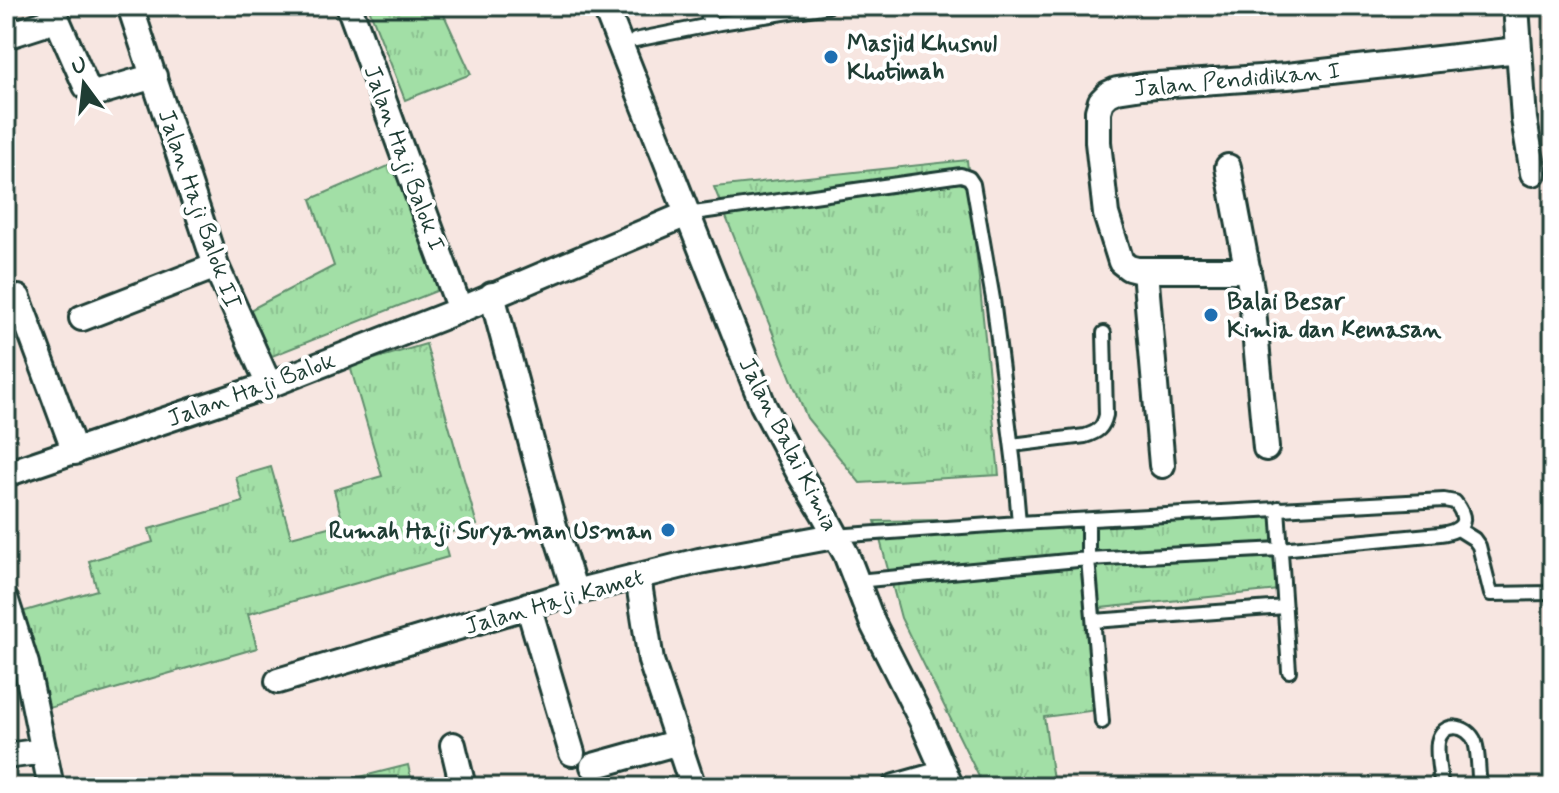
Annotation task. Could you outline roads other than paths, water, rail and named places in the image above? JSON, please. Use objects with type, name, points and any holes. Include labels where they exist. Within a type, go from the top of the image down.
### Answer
[{"type":"street","name":"Jalan Haji Balok II","points":[[130,6],[216,266],[269,385]]},
{"type":"street","name":"Jalan Haji Balok I","points":[[349,6],[460,310]]},
{"type":"street","name":"Jalan Balai Kimia","points":[[605,6],[763,405],[846,554],[873,624],[948,780]]},
{"type":"street","points":[[1516,6],[1524,119],[1533,173]]},
{"type":"street","points":[[6,36],[54,13],[91,92],[97,93],[154,76]]},
{"type":"street","name":"Jalan Pendidikan I","points":[[1145,271],[1129,268],[1121,262],[1106,214],[1100,172],[1098,111],[1101,101],[1108,94],[1143,86],[1287,76],[1518,50]]},
{"type":"street","points":[[1228,167],[1248,270],[1266,448]]},
{"type":"street","name":"Jalan Haji Balok","points":[[6,474],[269,385],[460,310],[687,214]]},
{"type":"street","points":[[82,318],[216,266]]},
{"type":"street","points":[[1162,465],[1145,271],[1248,270]]},
{"type":"street","points":[[492,295],[553,523],[575,592]]},
{"type":"street","points":[[18,298],[75,452]]},
{"type":"street","name":"Jalan Haji Kamet","points":[[278,681],[575,592],[699,561],[834,536]]},
{"type":"street","points":[[638,577],[651,661],[693,787]]},
{"type":"street","points":[[6,601],[26,664],[51,787]]},
{"type":"street","points":[[528,605],[572,753]]},
{"type":"street","points":[[593,766],[679,742]]},
{"type":"street","points":[[453,745],[463,787]]},
{"type":"street","points":[[6,756],[44,751]]},
{"type":"street","points":[[895,787],[948,780]]},
{"type":"lane","points":[[706,6],[710,25]]},
{"type":"lane","points":[[635,40],[828,6]]},
{"type":"lane","points":[[687,214],[967,176],[973,184],[987,261],[1012,445],[1019,523]]},
{"type":"lane","points":[[1012,445],[1085,436],[1104,426],[1104,333]]},
{"type":"lane","points":[[834,536],[1444,500],[1455,502],[1463,521],[1453,532],[1440,534],[1280,549],[1088,559],[857,581]]},
{"type":"lane","points":[[1278,508],[1289,671]]},
{"type":"lane","points":[[1088,520],[1088,559],[1102,722]]},
{"type":"lane","points":[[1458,529],[1479,546],[1491,594],[1553,593]]},
{"type":"lane","points":[[1094,621],[1285,607]]},
{"type":"lane","points":[[1442,787],[1439,737],[1444,730],[1452,727],[1470,733],[1475,743],[1480,787]]},
{"type":"place","name":"Masjid Khusnul Khotimah","points":[[831,57]]},
{"type":"place","name":"Balai Besar Kimia dan Kemasan","points":[[1211,315]]},
{"type":"place","name":"Rumah Haji Suryaman Usman","points":[[668,530]]}]
